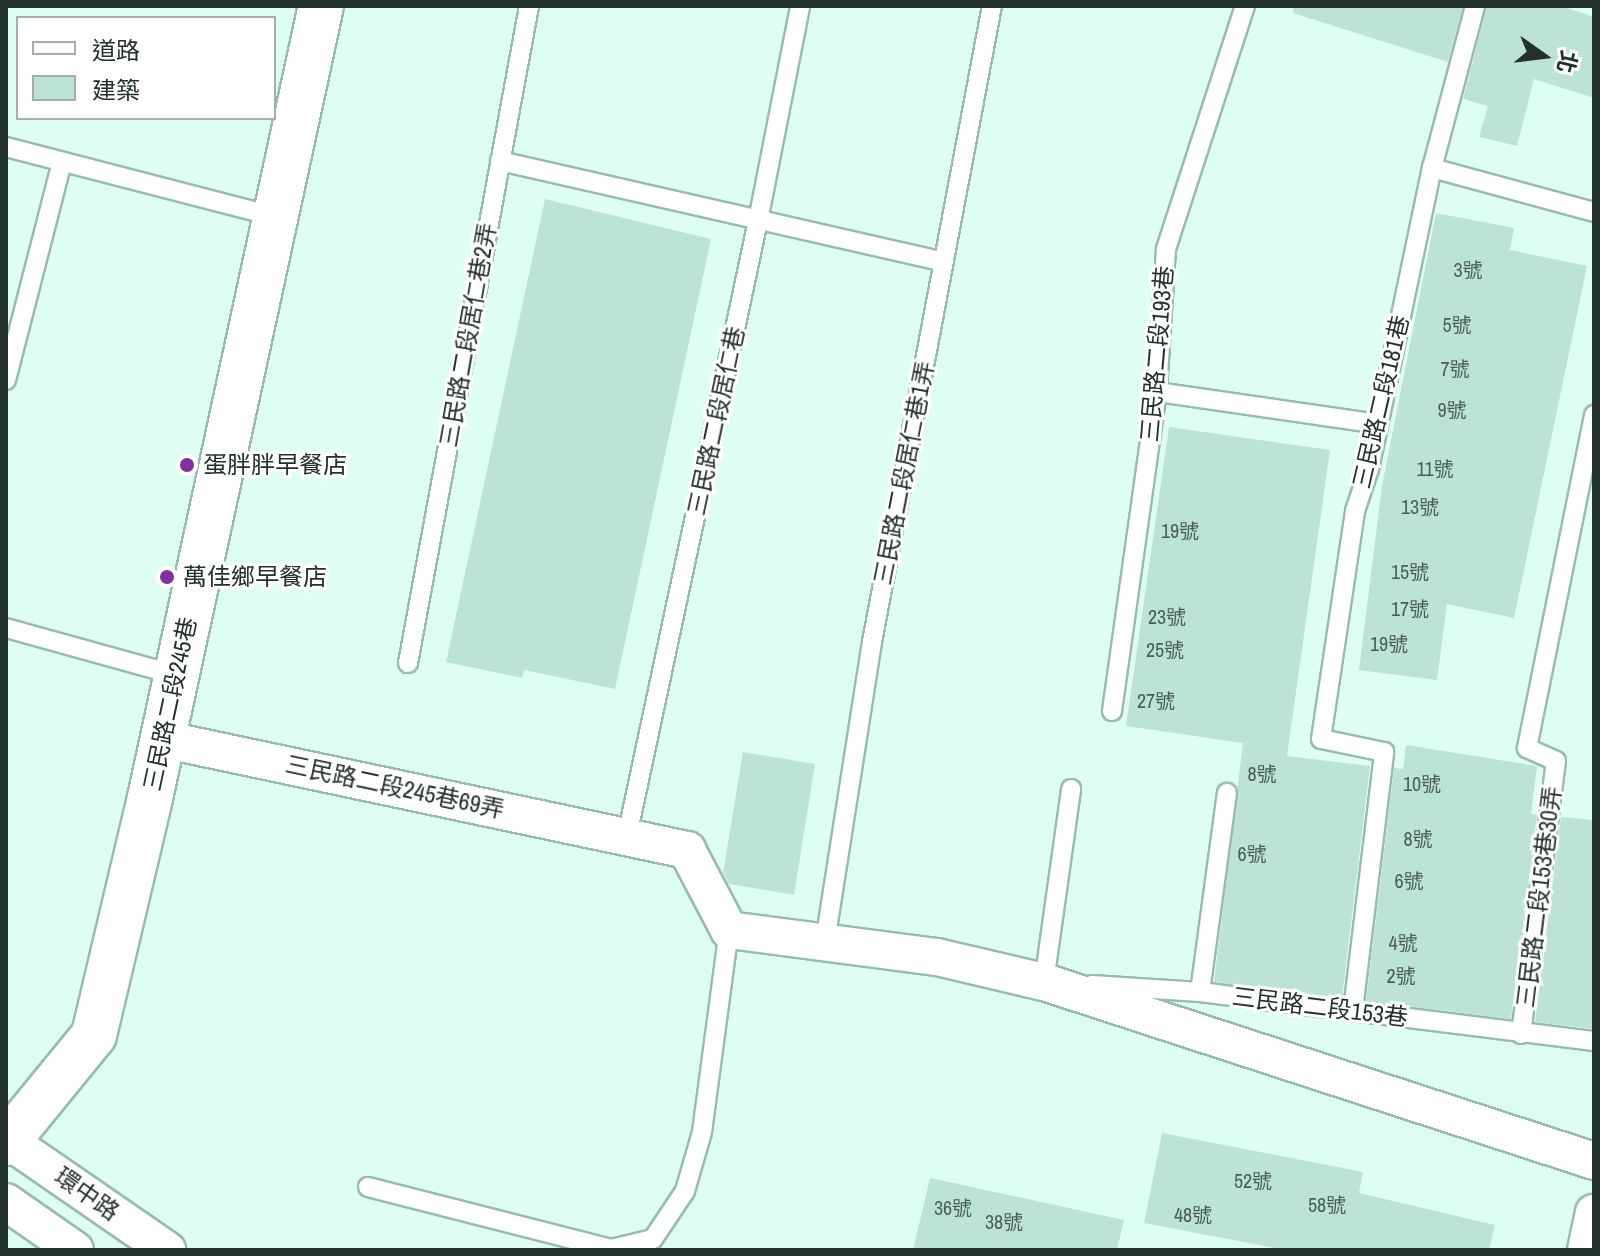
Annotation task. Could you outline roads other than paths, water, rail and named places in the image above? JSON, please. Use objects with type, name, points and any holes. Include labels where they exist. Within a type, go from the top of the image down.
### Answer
[{"type":"street","name":"三民路二段245巷","points":[[7,1141],[94,1035],[162,739],[321,6]]},
{"type":"street","name":"三民路二段245巷69弄","points":[[162,739],[687,850],[729,930]]},
{"type":"street","points":[[729,930],[937,957],[1044,982],[1594,1161]]},
{"type":"street","name":"環中路","points":[[7,1141],[167,1250]]},
{"type":"street","points":[[6,1202],[75,1250]]},
{"type":"street","points":[[1586,1250],[1594,1213]]},
{"type":"lane","name":"三民路二段居仁巷2弄","points":[[408,663],[529,6]]},
{"type":"lane","name":"三民路二段居仁巷","points":[[627,836],[758,221],[800,6]]},
{"type":"lane","name":"三民路二段居仁巷1弄","points":[[825,942],[872,642],[992,6]]},
{"type":"lane","name":"三民路二段193巷","points":[[1112,711],[1157,392],[1166,249],[1245,6]]},
{"type":"lane","name":"三民路二段181巷","points":[[1353,1010],[1384,752],[1321,739],[1355,511],[1378,424],[1432,168],[1475,6]]},
{"type":"lane","points":[[6,147],[276,217]]},
{"type":"lane","points":[[500,161],[944,262]]},
{"type":"lane","points":[[6,380],[62,162]]},
{"type":"lane","points":[[1432,168],[1594,212]]},
{"type":"lane","points":[[1157,392],[1378,424]]},
{"type":"lane","name":"三民路二段153巷30弄","points":[[1521,1034],[1556,761],[1527,748],[1594,415]]},
{"type":"lane","points":[[6,628],[176,675]]},
{"type":"lane","points":[[1044,982],[1071,789]]},
{"type":"lane","points":[[1200,992],[1227,793]]},
{"type":"lane","points":[[368,1187],[611,1249],[653,1239],[685,1191],[702,1132],[729,930]]},
{"type":"lane","name":"三民路二段153巷","points":[[1044,982],[1200,992],[1594,1041]]},
{"type":"place","name":"蛋胖胖早餐店","points":[[187,465]]},
{"type":"place","name":"萬佳鄉早餐店","points":[[167,577]]}]
